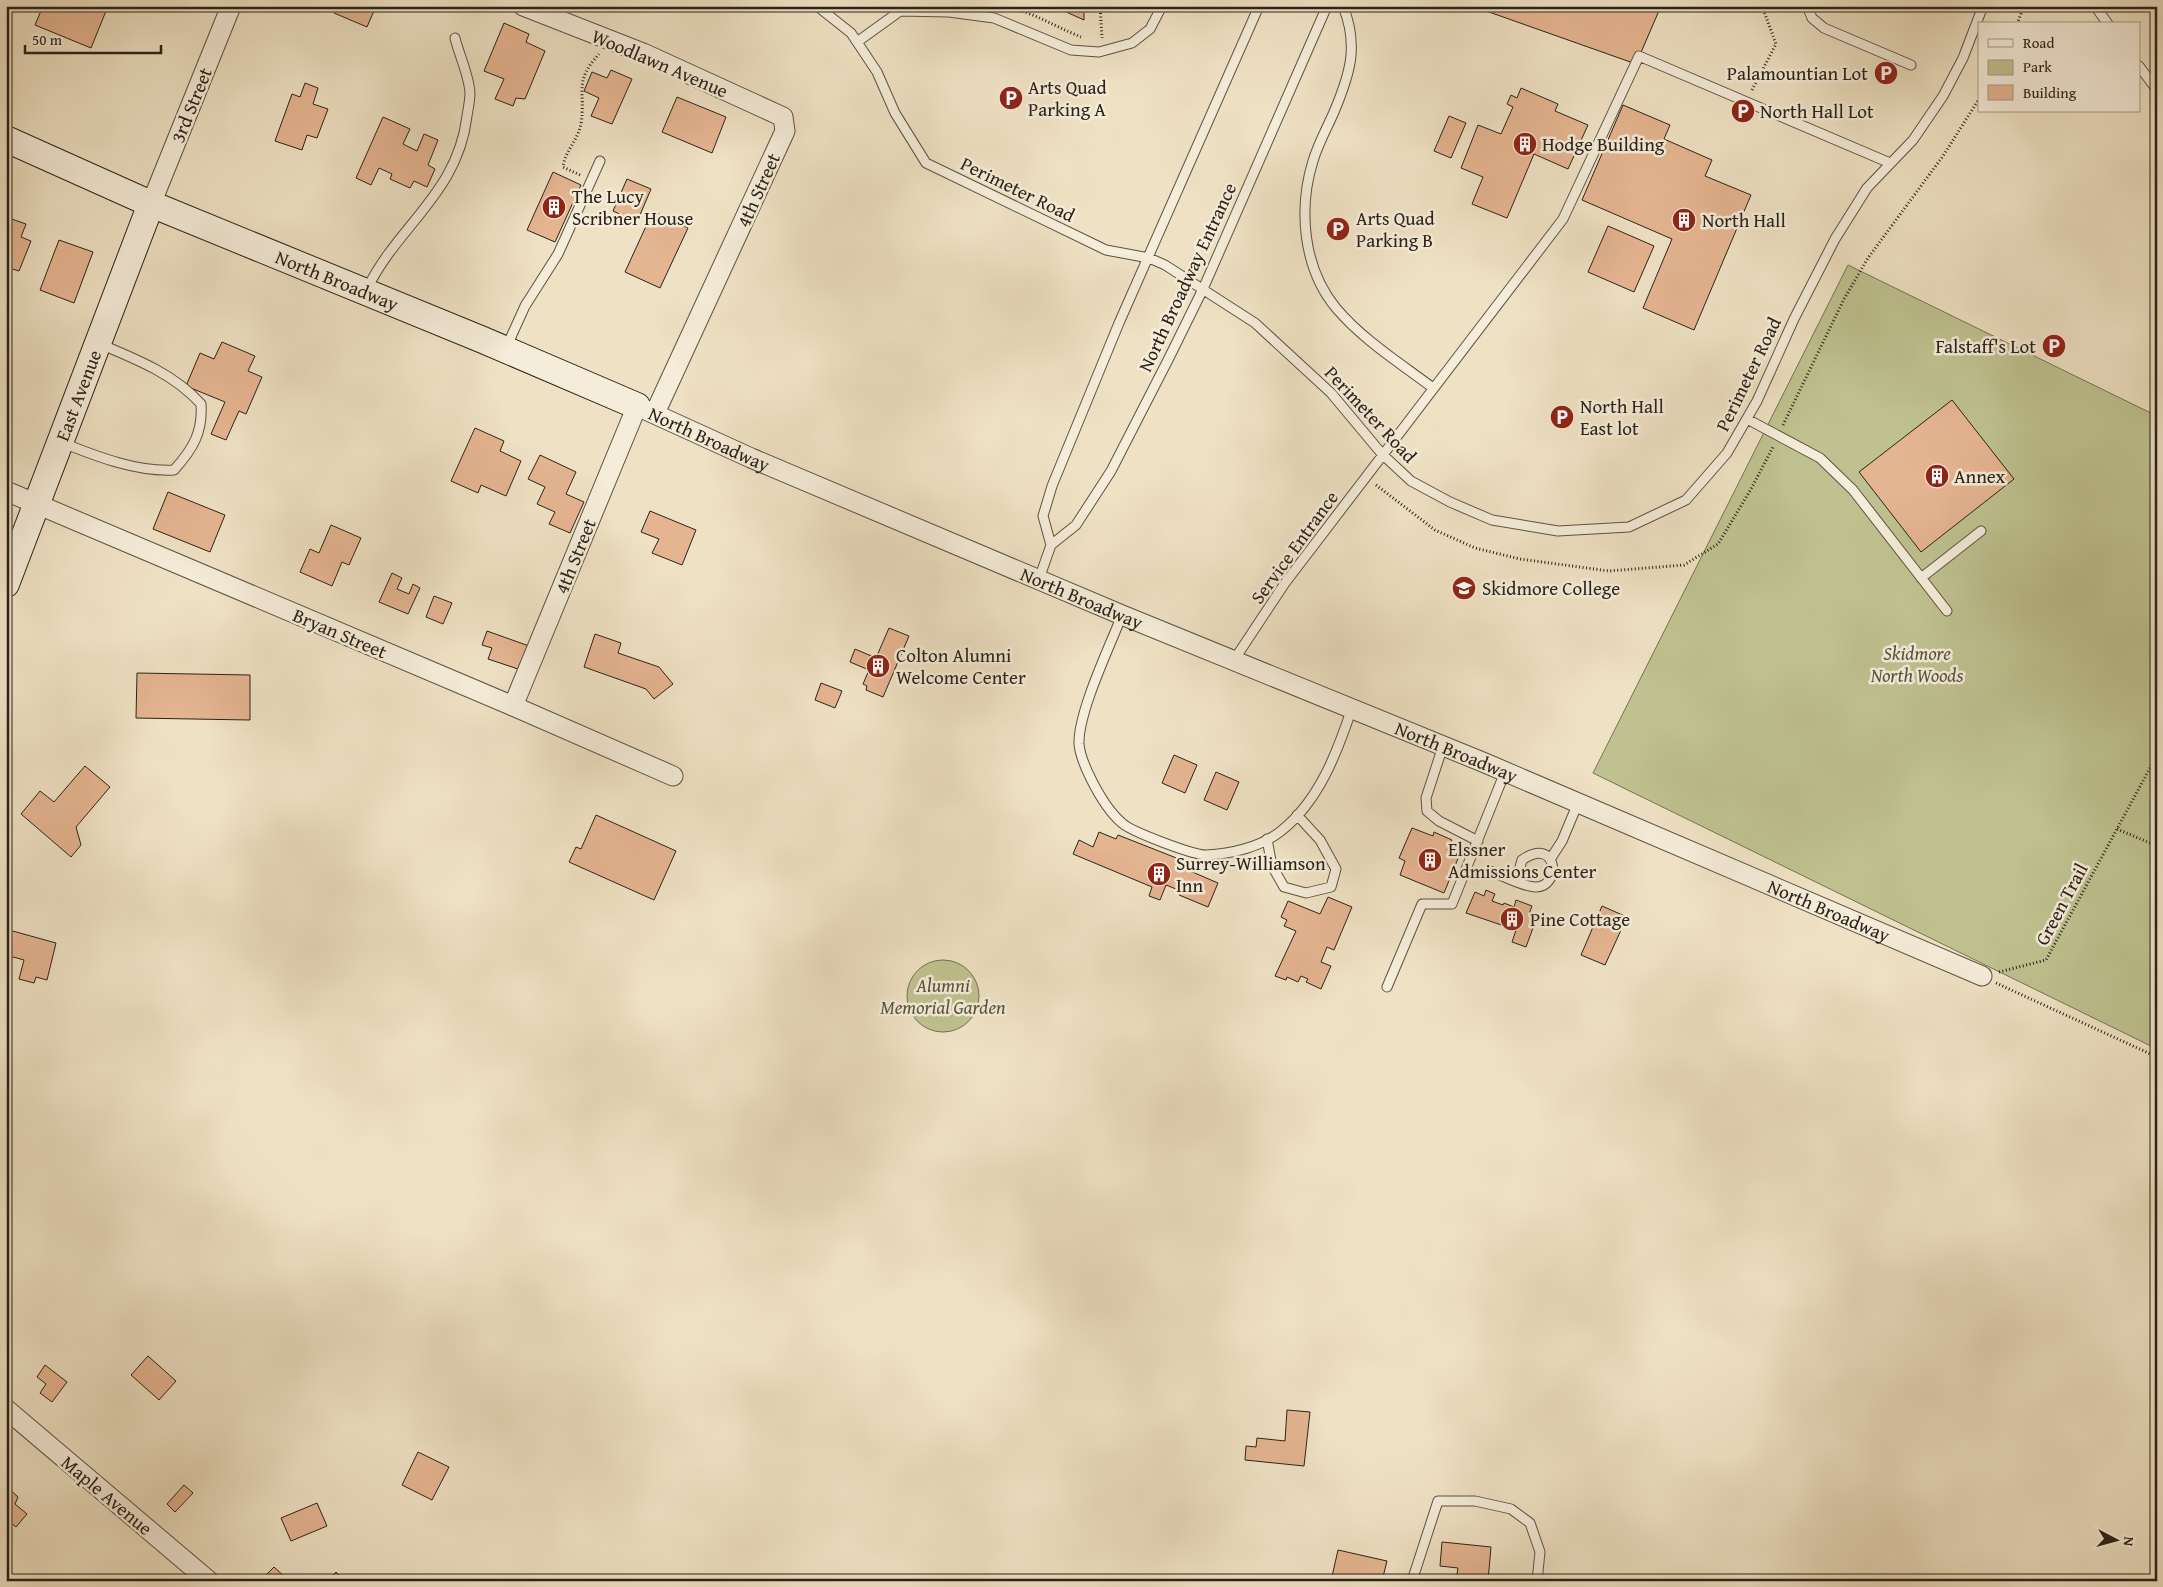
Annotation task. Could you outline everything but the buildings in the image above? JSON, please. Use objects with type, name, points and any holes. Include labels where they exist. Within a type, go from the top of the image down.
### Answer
[{"type":"street","name":"3rd Street","points":[[151,204],[231,6]]},
{"type":"street","name":"Woodlawn Avenue","points":[[523,6],[611,41],[783,117],[785,131]]},
{"type":"street","name":"4th Street","points":[[514,706],[646,409],[785,131]]},
{"type":"street","name":"North Broadway","points":[[6,139],[151,204],[505,349],[646,409],[751,458],[1122,615],[1444,746],[1982,976]]},
{"type":"street","name":"East Avenue","points":[[6,584],[151,204]]},
{"type":"street","name":"Bryan Street","points":[[6,491],[514,706],[673,776]]},
{"type":"street","name":"Maple Avenue","points":[[6,1408],[209,1581]]},
{"type":"lane","name":"Perimeter Road","points":[[817,6],[851,33],[877,72],[895,113],[926,163],[1106,250],[1149,258],[1204,289],[1255,322],[1284,348],[1331,393],[1382,454],[1411,481],[1450,502],[1492,520],[1558,531],[1628,527],[1686,500],[1726,453],[1757,402],[1794,320],[1835,239],[1867,188],[1913,140],[1943,96],[1963,58],[1982,8]]},
{"type":"lane","points":[[857,42],[899,9],[949,12],[994,18],[1071,50],[1099,52],[1132,43],[1150,29],[1162,6]]},
{"type":"lane","name":"North Broadway Entrance","points":[[1258,6],[1120,323],[1052,486],[1044,516],[1051,545],[1076,525],[1111,471],[1204,289],[1327,6]]},
{"type":"lane","points":[[1343,6],[1350,22],[1353,48],[1348,80],[1313,160],[1304,202],[1307,241],[1318,280],[1336,308],[1364,336],[1433,388]]},
{"type":"lane","points":[[1807,6],[1812,18],[1824,28],[1911,65]]},
{"type":"lane","points":[[1972,6],[1982,8]]},
{"type":"lane","points":[[2095,6],[2107,22]]},
{"type":"lane","points":[[366,292],[376,271],[429,205],[448,175],[465,136],[470,92],[455,38]]},
{"type":"lane","name":"Service Entrance","points":[[1234,660],[1285,583],[1563,219],[1639,56],[1746,102]]},
{"type":"lane","points":[[2140,67],[2154,86]]},
{"type":"lane","points":[[1746,102],[1890,163]]},
{"type":"lane","points":[[505,349],[525,306],[558,254],[600,161]]},
{"type":"lane","points":[[60,442],[89,454],[154,471],[174,470],[196,441],[201,425],[201,404],[188,389],[148,364],[99,344]]},
{"type":"lane","points":[[1747,419],[1820,458],[1853,490],[1947,611]]},
{"type":"lane","points":[[1921,578],[1981,530]]},
{"type":"lane","points":[[1039,579],[1051,545]]},
{"type":"lane","points":[[1122,615],[1086,707],[1079,744],[1085,767],[1099,795],[1121,822],[1139,834],[1204,855],[1248,848],[1280,832],[1312,799],[1339,746],[1352,708]]},
{"type":"lane","points":[[1444,746],[1426,798],[1427,811],[1439,821],[1478,841]]},
{"type":"lane","points":[[1387,987],[1422,904],[1452,904],[1505,772]]},
{"type":"lane","points":[[1551,858],[1562,842],[1578,803]]},
{"type":"lane","points":[[1267,839],[1272,866],[1284,887],[1306,893],[1331,887],[1336,869],[1320,840],[1297,815]]},
{"type":"lane","points":[[1490,871],[1521,882],[1538,887],[1546,884],[1552,876],[1551,858],[1545,854],[1532,853],[1522,860],[1519,871],[1521,882]]},
{"type":"lane","points":[[1412,1581],[1438,1501],[1475,1501],[1511,1509],[1530,1523],[1540,1552],[1537,1581]]},
{"type":"path","points":[[1006,6],[1029,12],[1059,28],[1089,38]]},
{"type":"path","points":[[1100,6],[1102,39]]},
{"type":"path","points":[[1746,102],[1776,44],[1762,6]]},
{"type":"path","points":[[2018,22],[2024,6]]},
{"type":"path","points":[[1096,38],[1111,37]]},
{"type":"path","points":[[591,180],[563,167],[565,156],[581,125],[581,82],[587,67],[611,41]]},
{"type":"path","points":[[1365,477],[1435,530],[1475,548],[1520,559],[1609,571],[1684,565],[1718,544],[1751,489],[1844,299],[1868,258],[1942,156],[1978,101]]},
{"type":"path","name":"Green Trail","points":[[1982,976],[2046,960],[2157,755]]},
{"type":"path","points":[[2117,829],[2157,846]]},
{"type":"path","points":[[1982,976],[2157,1057]]},
{"type":"green space","name":"Skidmore North Woods","points":[[1848,265],[2157,416],[2157,1049],[1593,773]]},
{"type":"green space","name":"Alumni Memorial Garden","points":[[943,960],[963,966],[973,976],[979,996],[973,1016],[963,1026],[943,1032],[923,1026],[913,1016],[907,996],[913,976],[923,966]]},
{"type":"place","name":"Palamountian Lot","points":[[1886,73]]},
{"type":"place","name":"Arts Quad Parking A","points":[[1011,98]]},
{"type":"place","name":"North Hall Lot","points":[[1743,111]]},
{"type":"place","name":"Hodge Building","points":[[1525,144]]},
{"type":"place","name":"The Lucy Scribner House","points":[[554,207]]},
{"type":"place","name":"North Hall","points":[[1684,220]]},
{"type":"place","name":"Arts Quad Parking B","points":[[1338,229]]},
{"type":"place","name":"Falstaff's Lot","points":[[2054,346]]},
{"type":"place","name":"North Hall East lot","points":[[1562,417]]},
{"type":"place","name":"Annex","points":[[1937,476]]},
{"type":"place","name":"Skidmore College","points":[[1464,588]]},
{"type":"place","name":"Colton Alumni Welcome Center","points":[[878,666]]},
{"type":"place","name":"Elssner Admissions Center","points":[[1430,860]]},
{"type":"place","name":"Surrey-Williamson Inn","points":[[1159,874]]},
{"type":"place","name":"Pine Cottage","points":[[1512,919]]}]
